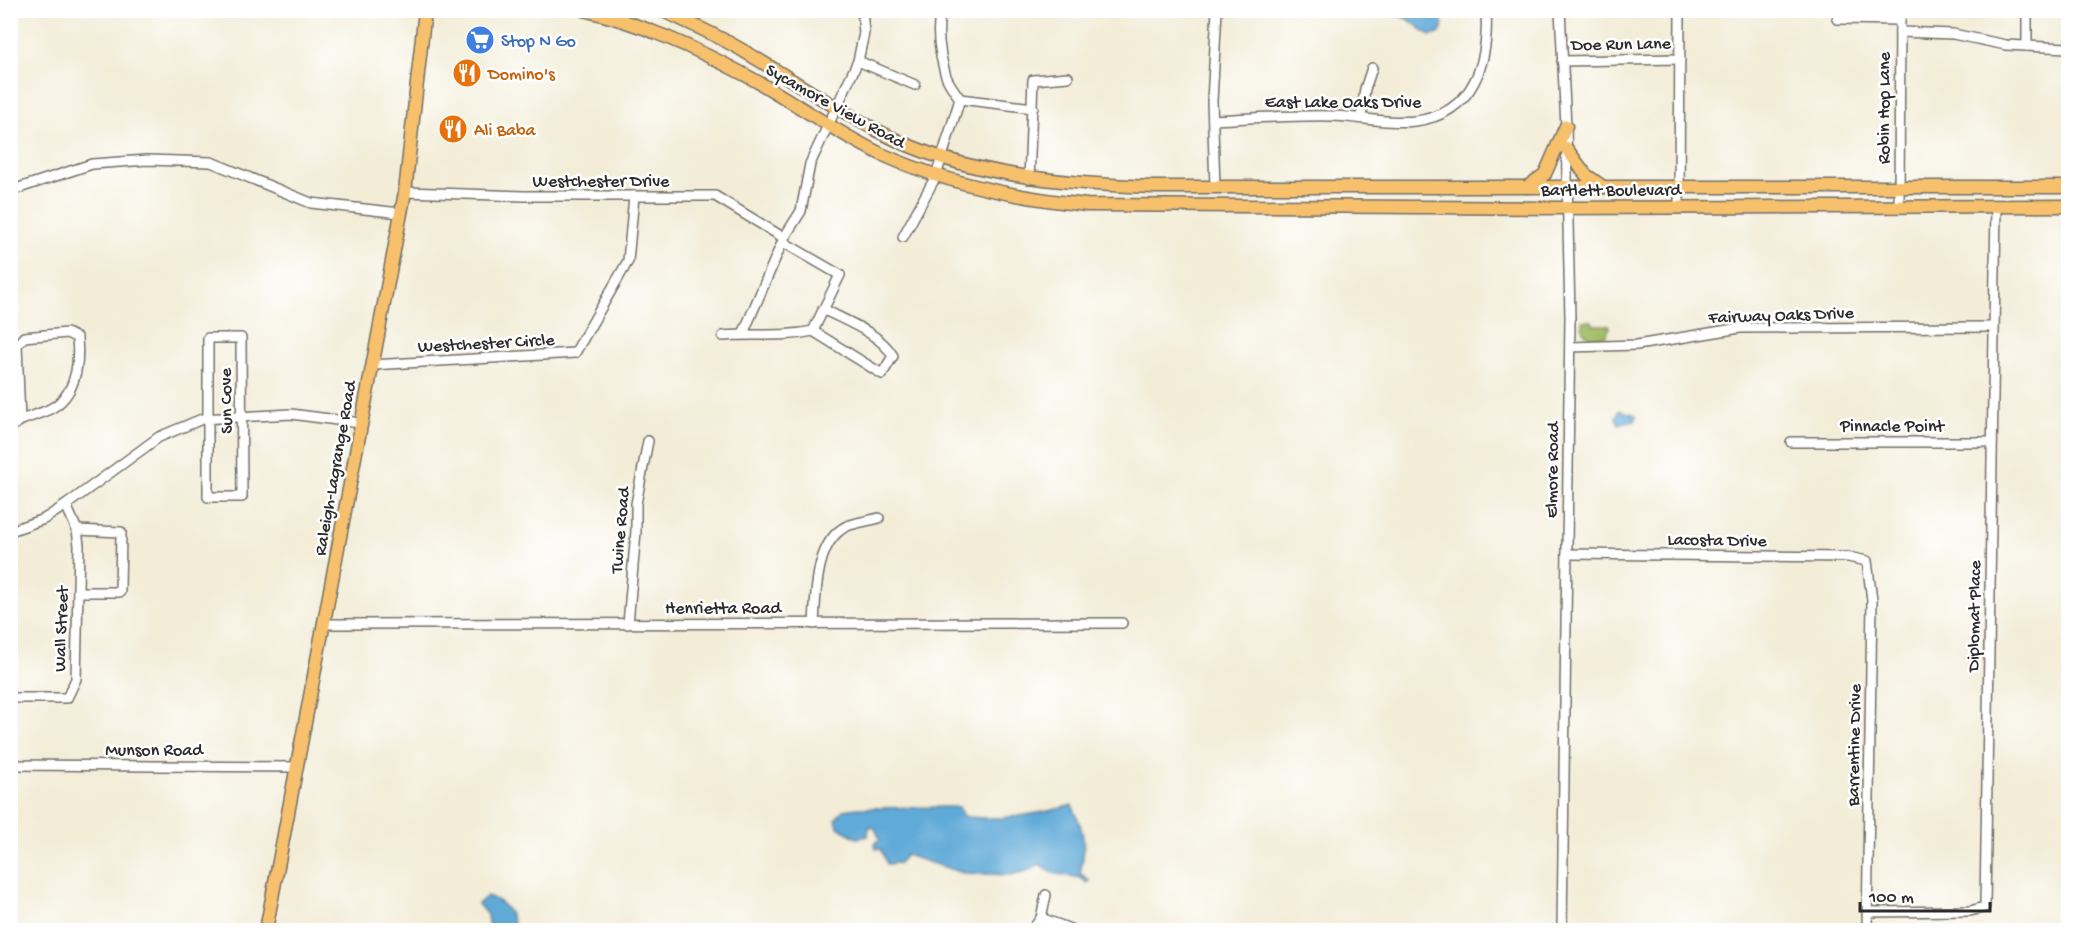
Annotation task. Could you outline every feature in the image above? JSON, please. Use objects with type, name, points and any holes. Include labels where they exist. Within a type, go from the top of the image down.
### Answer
[{"type":"main road","name":"Raleigh-Lagrange Road","points":[[266,930],[405,192],[425,10]]},
{"type":"main road","name":"Sycamore View Road","points":[[583,10],[617,15],[833,116],[886,135],[940,166],[1037,200],[1087,205],[1153,204]]},
{"type":"main road","name":"Sycamore View Road","points":[[661,10],[745,51],[880,153],[940,166],[1029,179],[1155,187]]},
{"type":"main road","points":[[1526,188],[1545,174],[1566,126]]},
{"type":"main road","points":[[1566,148],[1586,175],[1604,188]]},
{"type":"main road","points":[[1087,184],[1087,205]]},
{"type":"main road","name":"Bartlett Boulevard","points":[[1155,187],[2068,187]]},
{"type":"main road","points":[[1362,187],[1362,206]]},
{"type":"main road","name":"Bartlett Boulevard","points":[[1153,204],[1567,208],[2068,206]]},
{"type":"street","points":[[743,334],[784,240],[801,212],[810,164],[858,61],[864,33],[862,10]]},
{"type":"street","points":[[903,237],[940,166],[960,99],[945,75],[940,43],[942,10]]},
{"type":"street","points":[[1215,186],[1213,120],[1217,10]]},
{"type":"street","name":"East Lake Oaks Drive","points":[[1213,120],[1274,116],[1360,117],[1413,121],[1426,119],[1451,108],[1466,94],[1484,61],[1488,37],[1486,10]]},
{"type":"street","name":"Elmore Road","points":[[1560,10],[1566,126],[1570,347],[1562,930]]},
{"type":"street","points":[[1679,206],[1680,10]]},
{"type":"street","points":[[2027,10],[2027,46]]},
{"type":"street","points":[[1837,19],[1900,15]]},
{"type":"street","name":"Robin Hop Lane","points":[[1899,206],[1900,15]]},
{"type":"street","points":[[1900,32],[1953,34],[2027,46],[2068,48]]},
{"type":"street","name":"Doe Run Lane","points":[[1562,61],[1680,59]]},
{"type":"street","points":[[858,61],[915,85]]},
{"type":"street","points":[[1360,117],[1365,89],[1372,68]]},
{"type":"street","points":[[1029,179],[1034,80],[1068,77]]},
{"type":"street","points":[[960,99],[1033,108]]},
{"type":"street","points":[[13,190],[92,164],[147,160],[211,162],[311,203],[400,213]]},
{"type":"street","name":"Westchester Drive","points":[[405,192],[715,196],[840,275],[823,309]]},
{"type":"street","name":"Westchester Circle","points":[[372,365],[575,353],[628,261],[634,196]]},
{"type":"street","name":"Diplomat Place","points":[[1867,912],[1970,911],[1985,907],[1996,206]]},
{"type":"street","points":[[723,336],[743,334],[790,337],[813,331],[882,374],[892,356],[880,341],[823,309],[813,331]]},
{"type":"street","name":"Fairway Oaks Drive","points":[[1570,347],[1637,345],[1749,328],[1994,327]]},
{"type":"street","points":[[10,428],[20,420],[51,408],[74,387],[79,354],[77,338],[67,333],[24,337],[17,345],[20,420]]},
{"type":"street","name":"Sun Cove","points":[[208,338],[241,338],[242,418],[242,497],[208,497],[208,338]]},
{"type":"street","points":[[10,531],[44,519],[159,437],[175,429],[207,419],[291,414],[360,423]]},
{"type":"street","name":"Twine Road","points":[[628,624],[636,504],[648,441]]},
{"type":"street","name":"Pinnacle Point","points":[[1791,442],[1992,442]]},
{"type":"street","name":"Wall Street","points":[[10,698],[66,698],[76,679],[77,530],[66,505]]},
{"type":"street","points":[[814,624],[816,586],[825,552],[832,539],[848,526],[879,518]]},
{"type":"street","points":[[77,530],[121,532],[120,592],[78,592]]},
{"type":"street","name":"Lacosta Drive","points":[[1567,554],[1848,557],[1867,561]]},
{"type":"street","name":"Barrentine Drive","points":[[1867,561],[1872,600],[1867,930]]},
{"type":"street","name":"Henrietta Road","points":[[324,624],[1122,622]]},
{"type":"street","name":"Munson Road","points":[[10,765],[297,767]]},
{"type":"street","points":[[1032,930],[1041,918],[1046,895]]},
{"type":"street","points":[[1041,918],[1073,930]]},
{"type":"green space","points":[[1582,321],[1592,321],[1593,325],[1610,327],[1605,337],[1590,337],[1583,331]]},
{"type":"water","points":[[1385,11],[1435,11],[1443,25],[1439,34],[1430,36],[1408,19]]},
{"type":"water","points":[[1620,410],[1636,415],[1635,421],[1619,424],[1616,417]]},
{"type":"water","points":[[1072,805],[1079,822],[1084,846],[1080,873],[1090,881],[1087,883],[1081,878],[1052,873],[1040,864],[1011,875],[963,873],[906,855],[899,863],[887,864],[881,849],[876,849],[875,843],[880,839],[874,827],[869,827],[868,836],[857,838],[838,827],[836,819],[843,810],[857,808],[959,807],[963,816],[1003,818]]},
{"type":"water","points":[[487,896],[498,901],[510,914],[513,930],[489,930],[487,915],[478,904]]},
{"type":"place","name":"Stop N Go","points":[[480,40]]},
{"type":"place","name":"Domino's","points":[[467,73]]},
{"type":"place","name":"Ali Baba","points":[[453,129]]}]
